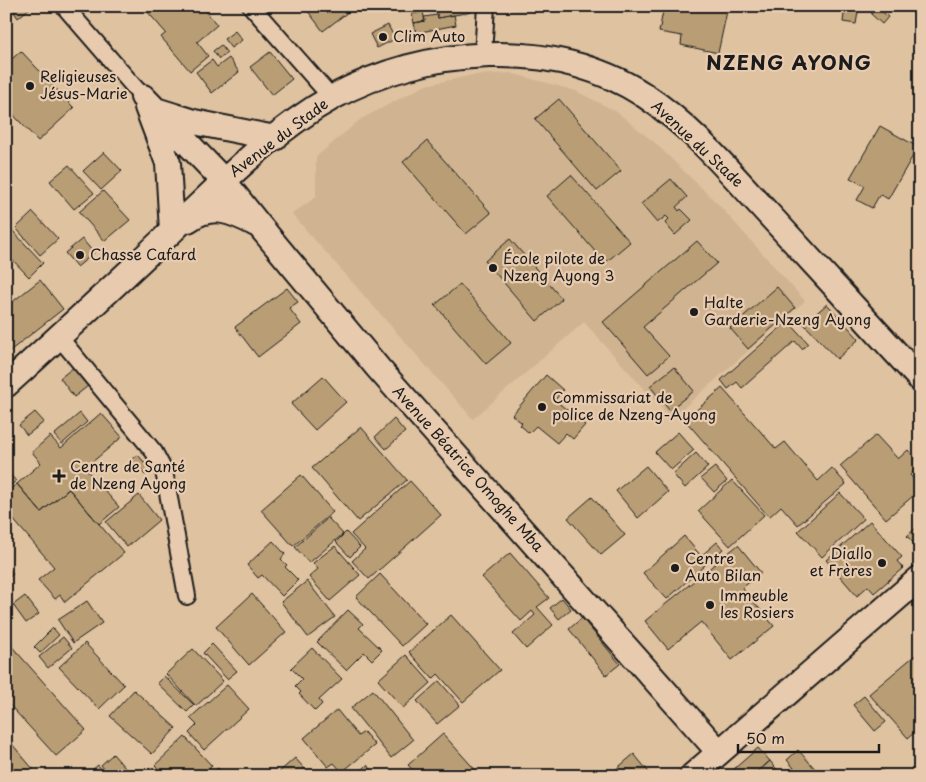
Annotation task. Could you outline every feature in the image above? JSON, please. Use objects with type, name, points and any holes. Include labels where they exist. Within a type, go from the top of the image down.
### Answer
[{"type":"main road","name":"Avenue du Stade","points":[[6,385],[172,231],[224,180],[266,145],[332,98],[393,71],[421,64],[483,55],[521,55],[572,65],[625,85],[644,96],[670,116],[724,165],[920,379]]},
{"type":"main road","points":[[143,97],[154,109],[170,116],[266,145],[250,174],[248,190],[258,224]]},
{"type":"main road","points":[[143,97],[168,163],[172,231]]},
{"type":"main road","name":"Avenue Béatrice Omoghe Mba","points":[[143,97],[224,180],[258,224],[378,368],[719,752]]},
{"type":"main road","points":[[172,231],[200,211],[216,210],[239,215],[258,224]]},
{"type":"main road","points":[[692,776],[920,578]]},
{"type":"street","points":[[64,6],[143,97]]},
{"type":"street","points":[[251,6],[332,98]]},
{"type":"street","points":[[483,55],[487,23],[486,6]]},
{"type":"street","points":[[59,337],[154,452],[164,471],[187,596]]},
{"type":"shaded area","name":"École pilote de Nzeng Ayong 3","points":[[510,73],[576,91],[617,112],[655,143],[718,204],[805,301],[671,419],[584,322],[473,419],[292,214],[316,197],[316,157],[361,119],[426,85],[473,75]]},
{"type":"building","points":[[10,6],[32,6],[18,18]]},
{"type":"building","points":[[151,6],[202,6],[217,25],[197,42],[208,56],[190,71],[161,37],[166,33],[146,10]]},
{"type":"building","points":[[304,6],[350,6],[352,9],[323,31]]},
{"type":"building","points":[[393,6],[406,6],[399,13]]},
{"type":"building","points":[[435,6],[470,6],[471,12],[438,18]]},
{"type":"building","points":[[513,6],[540,6],[540,10],[513,9]]},
{"type":"building","points":[[558,6],[579,6],[579,10],[558,9]]},
{"type":"building","points":[[664,6],[700,6],[727,11],[718,53],[681,45],[682,36],[659,32]]},
{"type":"building","points":[[845,6],[859,6],[856,24],[843,22]]},
{"type":"building","points":[[877,7],[888,17],[882,24],[871,14]]},
{"type":"building","points":[[423,12],[425,21],[414,23],[412,14]]},
{"type":"building","points":[[437,15],[438,18],[454,15],[456,25],[416,33],[414,23],[425,21],[424,17]]},
{"type":"building","points":[[388,25],[395,39],[377,48],[370,34]]},
{"type":"building","points":[[235,31],[242,40],[231,48],[224,39]]},
{"type":"building","points":[[221,45],[227,53],[219,59],[213,51]]},
{"type":"building","name":"Religieuses Jésus-Marie","points":[[21,51],[74,108],[38,141],[6,107],[6,64]]},
{"type":"building","points":[[270,52],[292,79],[272,95],[250,67]]},
{"type":"building","points":[[229,58],[239,72],[212,93],[196,72],[212,60],[217,67]]},
{"type":"building","points":[[559,99],[621,171],[597,191],[535,119]]},
{"type":"building","points":[[880,126],[918,147],[888,199],[880,194],[872,208],[857,200],[865,186],[850,178]]},
{"type":"building","points":[[427,141],[491,213],[466,234],[403,162]]},
{"type":"building","points":[[104,152],[122,171],[101,190],[83,171]]},
{"type":"building","points":[[69,165],[94,193],[74,209],[50,181]]},
{"type":"building","points":[[571,175],[630,242],[605,263],[547,196]]},
{"type":"building","points":[[671,179],[687,197],[676,207],[679,211],[681,209],[692,220],[675,235],[665,223],[669,219],[666,216],[657,223],[641,204]]},
{"type":"building","points":[[103,191],[130,220],[105,241],[79,212]]},
{"type":"building","points":[[33,212],[58,239],[40,255],[16,228]]},
{"type":"building","points":[[9,227],[43,263],[29,277],[6,253],[6,230]]},
{"type":"building","points":[[82,239],[94,253],[77,267],[65,253]]},
{"type":"building","points":[[510,239],[562,299],[537,321],[485,261]]},
{"type":"building","points":[[697,241],[717,263],[643,327],[669,356],[648,374],[603,322]]},
{"type":"building","points":[[40,280],[63,309],[6,354],[6,307]]},
{"type":"building","points":[[460,284],[511,343],[486,364],[435,305]]},
{"type":"building","points":[[777,287],[795,308],[748,349],[730,328]]},
{"type":"building","points":[[287,288],[298,302],[289,308],[301,324],[258,357],[235,327]]},
{"type":"building","points":[[827,304],[859,339],[837,359],[804,324]]},
{"type":"building","points":[[788,321],[808,343],[802,349],[795,341],[742,388],[737,382],[728,389],[721,380]]},
{"type":"building","points":[[74,367],[88,386],[74,397],[60,378]]},
{"type":"building","points":[[674,367],[694,391],[669,410],[650,386]]},
{"type":"building","name":"Commissariat de police de Nzeng-Ayong","points":[[546,375],[563,390],[555,400],[585,425],[573,439],[566,433],[557,443],[536,426],[529,433],[520,425],[522,423],[512,415]]},
{"type":"building","points":[[323,376],[346,402],[315,430],[291,404]]},
{"type":"building","points":[[722,388],[776,449],[785,442],[818,481],[832,468],[846,484],[798,525],[781,506],[769,517],[685,420]]},
{"type":"building","points":[[35,412],[44,422],[27,435],[19,425]]},
{"type":"building","points":[[80,413],[87,422],[62,444],[54,435]]},
{"type":"building","name":"Centre de Santé de Nzeng Ayong","points":[[101,413],[122,437],[85,468],[119,507],[99,524],[69,489],[41,512],[17,484],[41,463],[32,452],[50,436],[61,448]]},
{"type":"building","points":[[394,419],[405,432],[386,449],[375,437]]},
{"type":"building","points":[[361,427],[407,480],[358,521],[312,468]]},
{"type":"building","points":[[678,432],[694,450],[671,470],[655,452]]},
{"type":"building","points":[[876,435],[898,459],[908,450],[920,464],[910,475],[920,486],[920,490],[886,519],[840,466]]},
{"type":"building","points":[[696,453],[708,467],[685,488],[673,474]]},
{"type":"building","points":[[138,455],[151,470],[145,475],[131,460]]},
{"type":"building","points":[[646,466],[668,492],[638,518],[616,491]]},
{"type":"building","points":[[715,467],[727,481],[714,492],[701,478]]},
{"type":"building","points":[[6,470],[16,481],[6,489]]},
{"type":"building","points":[[301,475],[333,512],[293,546],[261,510]]},
{"type":"building","points":[[732,480],[764,515],[730,546],[698,511]]},
{"type":"building","points":[[410,481],[441,515],[369,579],[352,561],[365,549],[351,534]]},
{"type":"building","points":[[17,484],[41,512],[69,489],[124,553],[65,602],[60,595],[55,599],[38,580],[54,567],[6,511],[6,507],[11,503],[6,497],[6,492]]},
{"type":"building","points":[[840,493],[864,519],[822,557],[798,531]]},
{"type":"building","points":[[139,495],[159,520],[127,547],[106,522]]},
{"type":"building","points":[[592,497],[625,535],[601,555],[568,518]]},
{"type":"building","points":[[328,518],[343,534],[309,563],[295,547]]},
{"type":"building","points":[[870,521],[902,557],[897,561],[903,568],[874,593],[868,586],[857,596],[826,560]]},
{"type":"building","points":[[920,526],[920,550],[907,536]]},
{"type":"building","points":[[346,532],[360,547],[350,557],[336,542]]},
{"type":"building","name":"Centre Auto Bilan","points":[[684,536],[701,556],[717,542],[723,549],[667,599],[643,573]]},
{"type":"building","points":[[273,541],[285,554],[281,559],[287,565],[285,567],[298,580],[282,596],[262,575],[258,578],[247,565]]},
{"type":"building","name":"Immeuble les Rosiers","points":[[738,545],[761,573],[742,588],[774,626],[732,660],[701,622],[668,649],[645,621]]},
{"type":"building","points":[[335,546],[360,575],[330,601],[309,577],[318,569],[313,563]]},
{"type":"building","points":[[510,553],[549,598],[537,607],[553,625],[526,649],[513,634],[535,615],[532,611],[521,621],[482,577]]},
{"type":"building","points":[[6,566],[13,574],[6,580]]},
{"type":"building","points":[[380,574],[426,624],[402,646],[356,597]]},
{"type":"building","points":[[307,581],[335,617],[308,637],[281,602]]},
{"type":"building","points":[[252,594],[286,632],[249,665],[216,627]]},
{"type":"building","points":[[25,596],[39,614],[26,623],[13,605]]},
{"type":"building","points":[[562,598],[571,609],[559,619],[550,608]]},
{"type":"building","points":[[87,601],[102,623],[73,643],[58,620]]},
{"type":"building","points":[[348,610],[363,624],[359,628],[382,650],[372,660],[364,652],[346,670],[317,642]]},
{"type":"building","points":[[451,615],[500,670],[463,702],[438,674],[433,679],[409,652]]},
{"type":"building","points":[[582,618],[620,664],[606,675],[569,629]]},
{"type":"building","points":[[53,628],[59,635],[40,653],[34,647]]},
{"type":"building","points":[[63,637],[72,648],[48,668],[39,657]]},
{"type":"building","points":[[7,641],[86,730],[56,756],[6,701]]},
{"type":"building","points":[[85,643],[124,685],[99,709],[59,667]]},
{"type":"building","points":[[212,644],[237,671],[227,679],[203,653]]},
{"type":"building","points":[[312,648],[342,679],[319,700],[322,704],[315,711],[299,694],[301,692],[295,686],[302,679],[291,668]]},
{"type":"building","points":[[193,649],[223,681],[196,706],[166,674]]},
{"type":"building","points":[[920,651],[920,700],[912,707],[920,716],[920,728],[908,738],[869,694]]},
{"type":"building","points":[[406,655],[431,683],[403,708],[378,680]]},
{"type":"building","points":[[164,676],[194,705],[187,712],[157,683]]},
{"type":"building","points":[[439,681],[460,705],[437,724],[417,701]]},
{"type":"building","points":[[227,685],[249,709],[204,750],[189,733],[197,725],[190,718]]},
{"type":"building","points":[[134,690],[176,728],[152,754],[110,716]]},
{"type":"building","points":[[373,690],[413,740],[391,758],[351,708]]},
{"type":"building","points":[[864,696],[886,722],[875,731],[853,705]]},
{"type":"building","points":[[337,710],[358,736],[364,732],[375,745],[342,772],[334,763],[328,767],[304,738]]},
{"type":"building","points":[[443,734],[479,774],[477,776],[418,776],[408,765]]},
{"type":"building","points":[[6,737],[33,769],[26,776],[6,776]]},
{"type":"building","points":[[185,737],[212,766],[201,776],[165,776],[155,765]]},
{"type":"building","points":[[758,748],[770,761],[753,776],[726,776]]},
{"type":"building","points":[[798,750],[819,773],[816,776],[801,776],[787,760]]},
{"type":"building","points":[[113,754],[132,776],[110,776],[101,765]]},
{"type":"building","points":[[634,754],[652,776],[608,776]]},
{"type":"building","points":[[295,758],[311,776],[279,776],[277,774]]},
{"type":"building","points":[[770,761],[779,772],[774,776],[758,776],[756,773]]},
{"type":"building","points":[[98,765],[107,776],[85,776]]},
{"type":"building","points":[[367,765],[377,776],[356,776]]},
{"type":"building","points":[[218,768],[225,776],[209,776]]},
{"type":"building","points":[[789,769],[796,776],[782,776]]},
{"type":"building","points":[[880,769],[888,776],[878,776],[876,774]]},
{"type":"place","name":"Clim Auto","points":[[383,37]]},
{"type":"place","name":"Religieuses Jésus-Marie","points":[[30,86]]},
{"type":"place","name":"Chasse Cafard","points":[[80,255]]},
{"type":"place","name":"École pilote de Nzeng Ayong 3","points":[[493,268]]},
{"type":"place","name":"Halte Garderie-Nzeng Ayong","points":[[694,312]]},
{"type":"place","name":"Commissariat de police de Nzeng-Ayong","points":[[542,407]]},
{"type":"place","name":"Centre de Santé de Nzeng Ayong","points":[[59,476]]},
{"type":"place","name":"Diallo et Frères","points":[[882,563]]},
{"type":"place","name":"Centre Auto Bilan","points":[[675,568]]},
{"type":"place","name":"Immeuble les Rosiers","points":[[710,605]]},
{"type":"district","name":"NZENG AYONG","points":[[789,63]]}]
